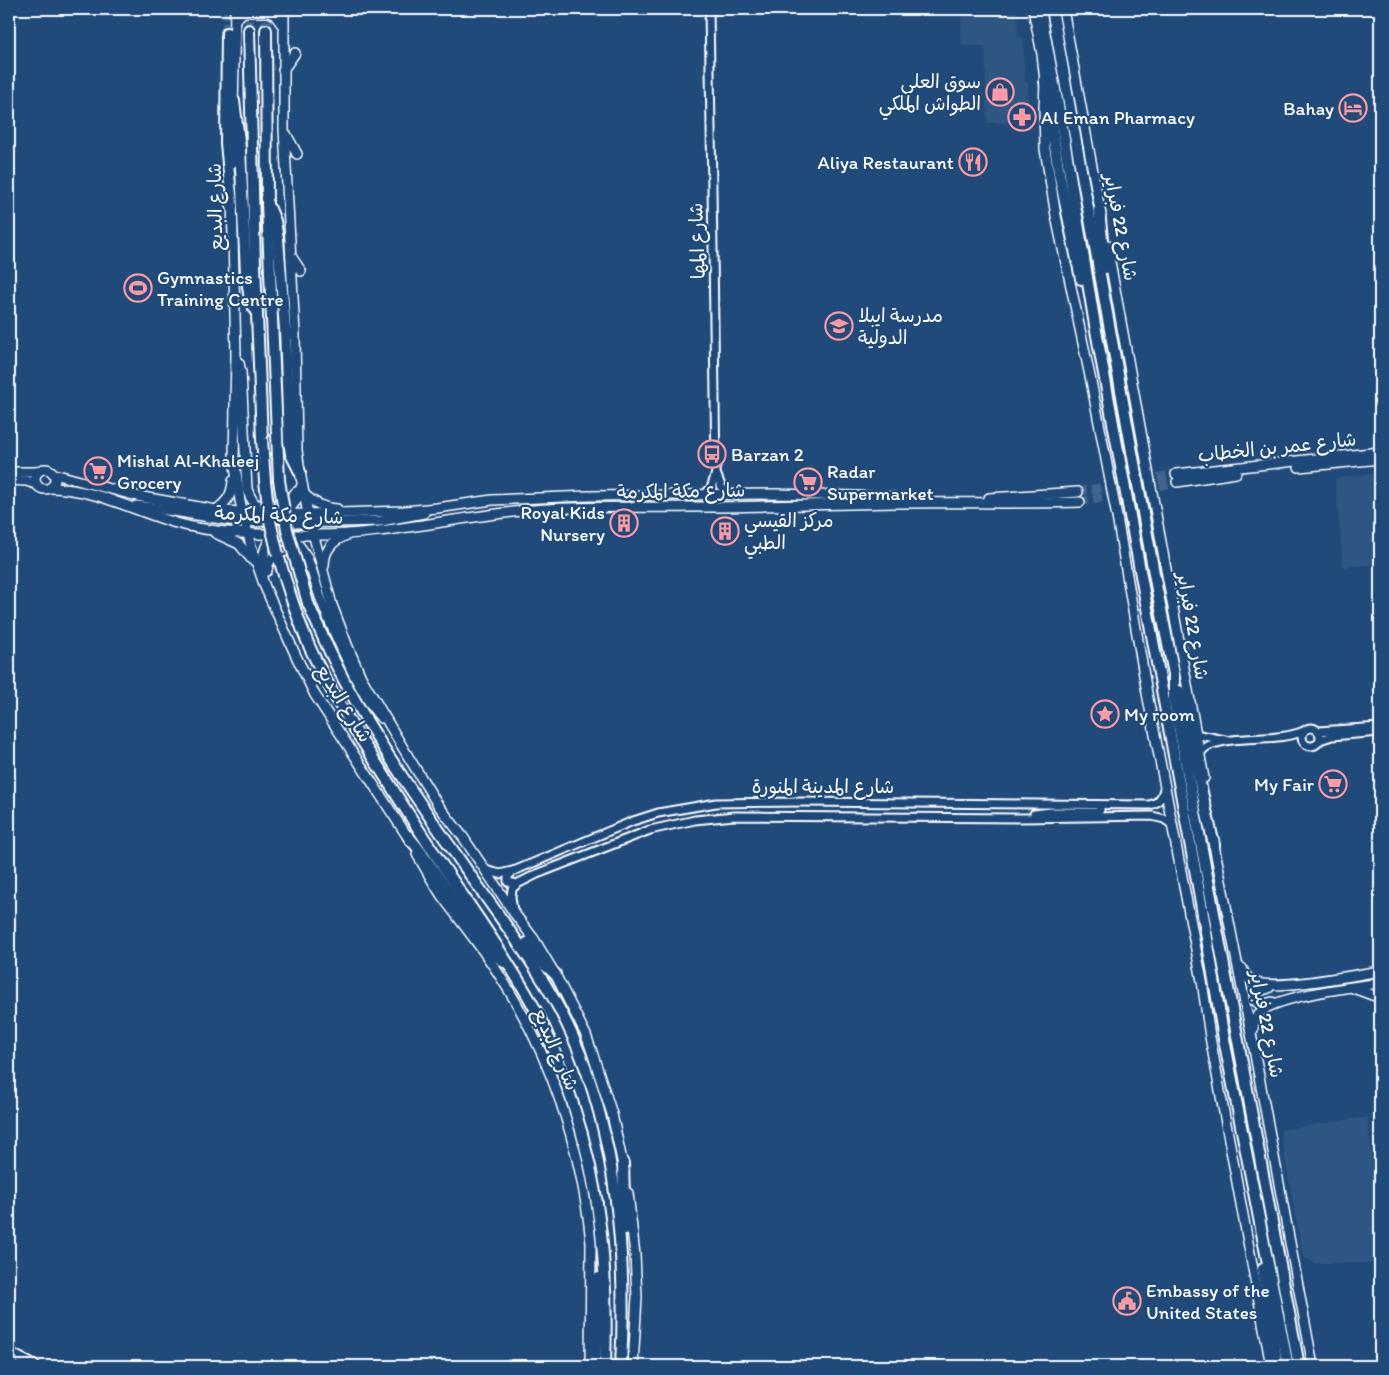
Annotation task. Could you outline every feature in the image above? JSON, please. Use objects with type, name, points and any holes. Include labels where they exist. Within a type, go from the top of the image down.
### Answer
[{"type":"highway","points":[[1040,9],[1095,324],[1261,1236],[1269,1265],[1288,1366]]},
{"type":"highway","name":"شارع 22 فبراير","points":[[1052,9],[1174,674],[1174,700],[1299,1366]]},
{"type":"highway","name":"شارع البديع","points":[[249,30],[262,439],[265,482],[274,537],[294,606],[309,646],[339,704],[427,843],[508,964],[529,998],[555,1053],[590,1159],[603,1248],[607,1304],[605,1366]]},
{"type":"highway","name":"شارع البديع","points":[[266,30],[267,204],[279,480],[287,530],[308,603],[347,685],[373,731],[436,826],[532,962],[562,1014],[581,1059],[598,1111],[608,1156],[621,1247],[624,1296],[622,1361]]},
{"type":"highway","points":[[227,33],[226,143],[232,206]]},
{"type":"highway","points":[[1045,80],[1072,241],[1088,307],[1095,324]]},
{"type":"highway","points":[[234,101],[240,148],[246,273],[250,300],[257,313]]},
{"type":"highway","points":[[267,204],[275,221],[278,239],[285,330],[289,441],[292,459],[300,472]]},
{"type":"highway","points":[[1099,210],[1108,293],[1108,316]]},
{"type":"highway","points":[[1174,674],[1214,846]]},
{"type":"highway","points":[[408,836],[490,950],[508,964]]},
{"type":"highway","points":[[503,920],[515,927],[540,959],[555,974]]},
{"type":"highway","points":[[622,1361],[628,1322],[629,1294],[623,1163]]},
{"type":"highway","points":[[1261,1236],[1263,1269],[1277,1366]]},
{"type":"highway","points":[[595,1366],[599,1266],[603,1248]]},
{"type":"highway","points":[[9,1353],[34,1366]]},
{"type":"main road","name":"شارع البديع","points":[[236,9],[232,137],[236,354],[234,429],[236,473],[257,567],[315,695],[408,836],[433,882],[498,972],[519,1008],[538,1048],[561,1104],[576,1158],[590,1232],[590,1366]]},
{"type":"main road","points":[[280,9],[283,26]]},
{"type":"main road","name":"شارع البديع","points":[[284,9],[284,130],[296,349],[297,450],[309,518],[310,535],[337,619],[356,665],[438,805],[463,837],[534,940],[555,974],[586,1035],[612,1114],[623,1163],[630,1210],[637,1278],[638,1311],[633,1366]]},
{"type":"main road","points":[[1033,9],[1045,80],[1045,143],[1056,216],[1091,381],[1117,517],[1147,693],[1173,825],[1271,1366]]},
{"type":"main road","name":"شارع 22 فبراير","points":[[1063,9],[1214,831],[1214,846],[1253,1044],[1312,1366]]},
{"type":"main road","points":[[235,19],[244,12],[269,12],[283,26]]},
{"type":"main road","points":[[283,70],[295,53]]},
{"type":"main road","points":[[284,130],[297,154]]},
{"type":"main road","points":[[291,256],[301,271]]},
{"type":"main road","points":[[296,349],[302,334]]},
{"type":"main road","points":[[236,354],[241,372],[245,476],[249,496],[255,505],[279,515]]},
{"type":"main road","points":[[216,510],[229,498],[232,491],[231,441],[234,429]]},
{"type":"main road","points":[[1353,455],[1380,448]]},
{"type":"main road","name":"شارع عمر بن الخطاب","points":[[1380,452],[1177,478],[1380,459]]},
{"type":"main road","points":[[9,472],[38,472],[47,469],[54,474],[55,481],[51,488],[43,490],[36,484],[26,481],[9,480]]},
{"type":"main road","points":[[36,484],[35,478],[38,472]]},
{"type":"main road","points":[[249,496],[260,504],[267,506],[287,502],[299,486],[300,472]]},
{"type":"main road","name":"شارع مكة المكرمة","points":[[54,474],[137,496],[245,516],[279,515],[309,518],[437,508],[492,500],[543,497],[729,494],[980,498],[1078,492]]},
{"type":"main road","name":"شارع مكة المكرمة","points":[[51,488],[77,490],[128,505],[153,516],[193,527],[248,532],[282,530],[310,535],[392,530],[500,513],[549,509],[1080,502]]},
{"type":"main road","points":[[266,522],[279,515],[295,502],[303,489],[312,502],[321,507],[332,509],[373,509],[381,512]]},
{"type":"main road","points":[[128,505],[245,516],[266,522],[282,530],[295,540],[305,552],[323,604],[345,657],[368,701],[392,728]]},
{"type":"main road","points":[[265,586],[263,557],[267,544],[282,530],[309,518],[381,521],[419,515],[437,508]]},
{"type":"main road","points":[[581,515],[590,508]]},
{"type":"main road","points":[[279,515],[282,530]]},
{"type":"main road","points":[[193,527],[216,533],[239,544],[245,549],[257,567]]},
{"type":"main road","points":[[326,581],[324,561],[328,547],[333,542],[349,534]]},
{"type":"main road","points":[[272,602],[266,569],[268,562],[273,556],[279,552],[293,553],[300,557],[313,573]]},
{"type":"main road","points":[[1236,955],[1246,976],[1256,983],[1312,982]]},
{"type":"main road","points":[[1380,971],[1261,989],[1256,992],[1254,998],[1256,1002],[1261,1004],[1380,983]]},
{"type":"main road","points":[[1350,988],[1375,996]]},
{"type":"main road","points":[[1253,1044],[1253,1026],[1256,1016],[1260,1012],[1278,1003],[1307,995]]},
{"type":"street","name":"شارع المها","points":[[706,494],[712,488],[716,473],[709,9]]},
{"type":"street","points":[[716,473],[722,488],[729,494]]},
{"type":"street","points":[[1199,756],[1208,746],[1230,741],[1288,736],[1311,728],[1318,730],[1380,727]]},
{"type":"street","points":[[1318,730],[1320,740]]},
{"type":"street","points":[[1302,740],[1304,731]]},
{"type":"street","points":[[1288,736],[1302,740],[1310,746],[1329,736],[1380,732]]},
{"type":"street","points":[[1195,734],[1230,741]]},
{"type":"street","name":"شارع المدينة المنورة","points":[[484,870],[496,874],[516,870],[658,812],[716,803],[1153,804],[1161,799],[1165,787]]},
{"type":"street","points":[[1022,818],[1044,813],[1098,812],[1100,805]]},
{"type":"street","name":"شارع المدينة المنورة","points":[[517,884],[558,865],[650,830],[695,820],[734,816],[1022,818],[1152,816],[1164,819],[1173,825]]},
{"type":"street","points":[[514,913],[511,892],[517,884],[510,883],[507,879],[516,870]]},
{"type":"shaded area","points":[[961,9],[1017,9],[1018,37],[1023,37],[1025,82],[1028,82],[1029,122],[987,123],[985,46],[962,46]]},
{"type":"shaded area","points":[[1380,473],[1380,564],[1343,567],[1335,478]]},
{"type":"shaded area","points":[[1367,1117],[1372,1156],[1380,1156],[1380,1263],[1315,1263],[1303,1257],[1280,1130]]},
{"type":"tunnel","points":[[227,33],[228,9]]},
{"type":"tunnel","points":[[249,9],[249,30]]},
{"type":"tunnel","points":[[266,30],[267,9]]},
{"type":"tunnel","points":[[1078,492],[1176,474]]},
{"type":"tunnel","points":[[1080,502],[1177,482]]},
{"type":"place","name":"سوق العلي الطواش الملكي","points":[[1000,92]]},
{"type":"place","name":"Bahay","points":[[1353,108]]},
{"type":"place","name":"Al Eman Pharmacy","points":[[1022,117]]},
{"type":"place","name":"Aliya Restaurant","points":[[973,162]]},
{"type":"place","name":"Gymnastics Training Centre","points":[[138,288]]},
{"type":"place","name":"مدرسة ايبلا الدولية","points":[[839,326]]},
{"type":"place","name":"Barzan 2","points":[[712,454]]},
{"type":"place","name":"Mishal Al-Khaleej Grocery","points":[[98,471]]},
{"type":"place","name":"Radar Supermarket","points":[[808,482]]},
{"type":"place","name":"Royal Kids Nursery","points":[[624,523]]},
{"type":"place","name":"مركز القيسي الطبي","points":[[725,531]]},
{"type":"place","name":"My room","points":[[1105,714]]},
{"type":"place","name":"My Fair","points":[[1333,784]]},
{"type":"place","name":"Embassy of the United States","points":[[1127,1301]]}]
